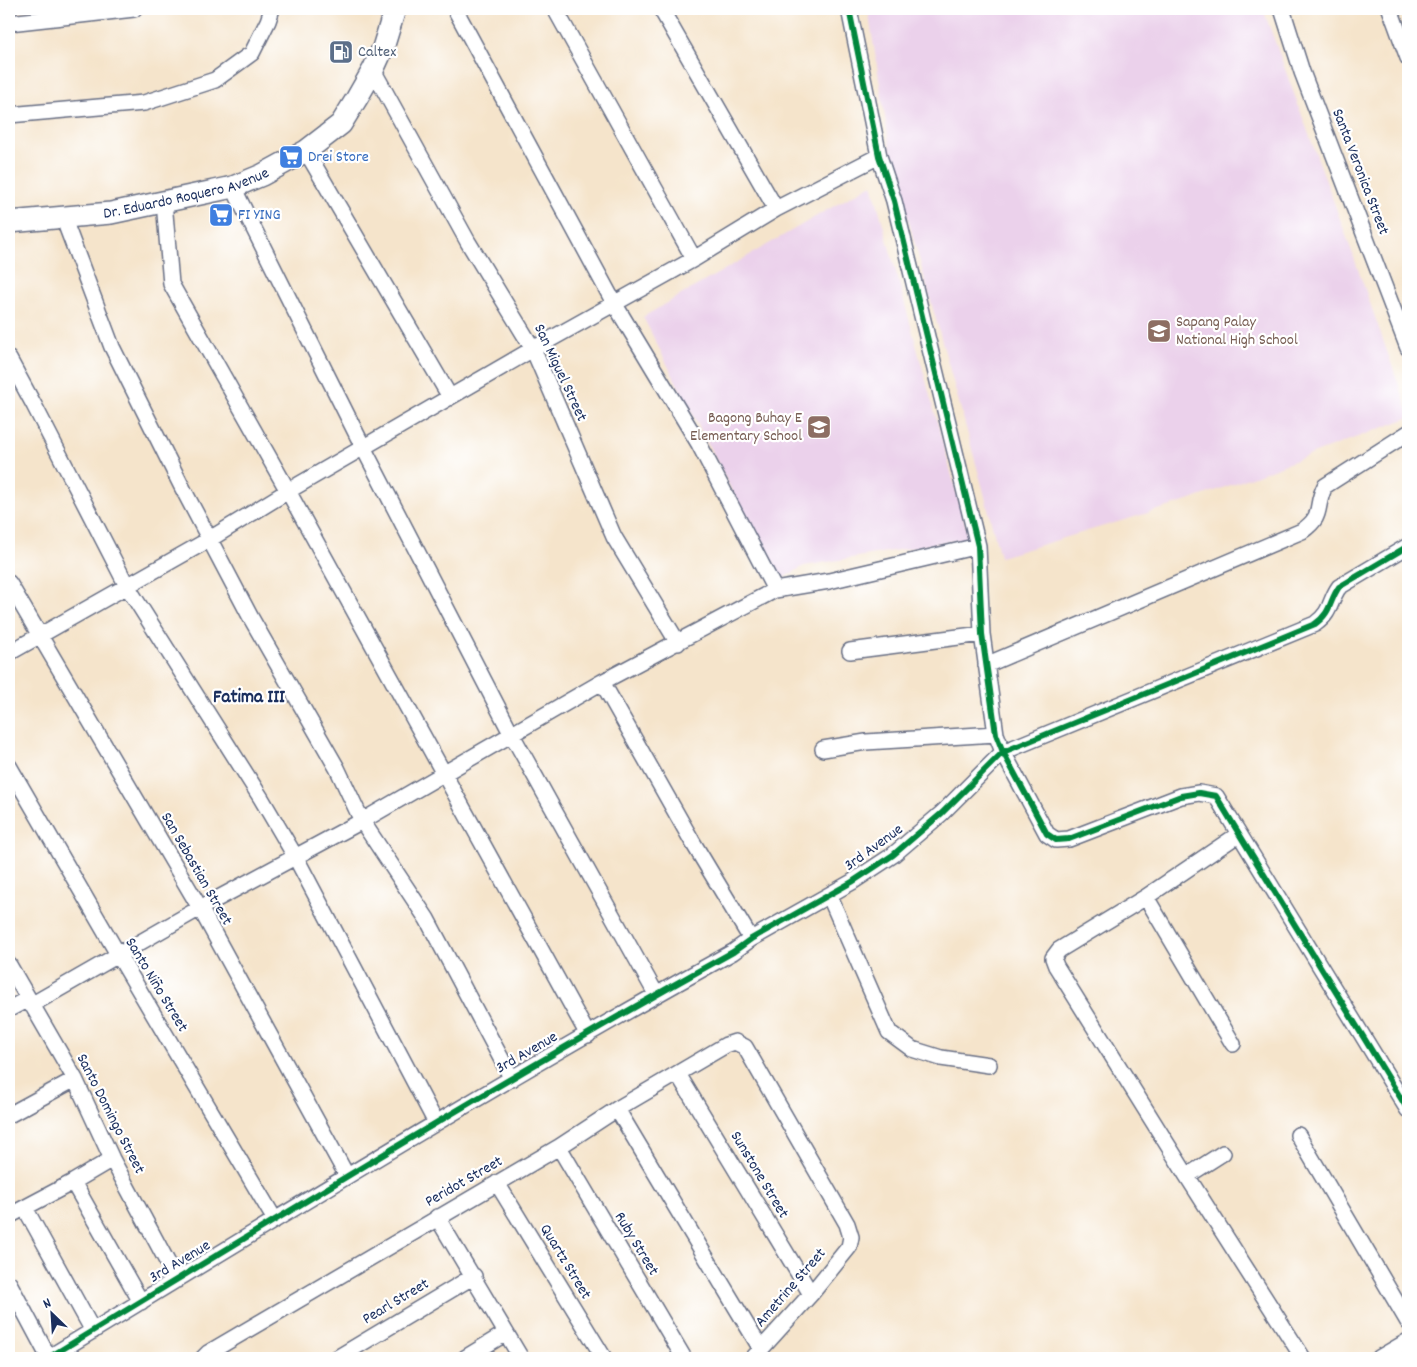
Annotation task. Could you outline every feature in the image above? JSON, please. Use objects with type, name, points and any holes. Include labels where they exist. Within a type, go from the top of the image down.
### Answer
[{"type":"main road","name":"Dr. Eduardo Roquero Avenue","points":[[9,222],[111,213],[233,187],[262,175],[306,151],[341,124],[373,70],[383,48],[395,9]]},
{"type":"street","points":[[9,23],[134,9]]},
{"type":"street","points":[[9,115],[144,103],[216,80],[252,53],[272,9]]},
{"type":"street","points":[[455,9],[614,303],[699,444],[775,590]]},
{"type":"street","points":[[555,9],[694,259]]},
{"type":"street","points":[[661,9],[776,209]]},
{"type":"street","points":[[849,9],[879,156],[894,201],[978,546],[982,634],[996,734],[1003,752],[1047,834],[1056,840],[1069,839],[1181,796],[1199,793],[1216,796],[1408,1110]]},
{"type":"street","name":"Santa Veronica Street","points":[[1282,9],[1302,72],[1408,348]]},
{"type":"street","points":[[1390,9],[1408,58]]},
{"type":"street","name":"San Miguel Street","points":[[373,70],[468,242],[533,349],[614,538],[678,643]]},
{"type":"street","points":[[306,151],[450,397]]},
{"type":"street","points":[[9,654],[210,540],[363,447],[694,259],[776,209],[879,156]]},
{"type":"street","points":[[233,187],[363,447],[511,734],[656,994]]},
{"type":"street","points":[[164,202],[171,284],[288,491],[588,1035]]},
{"type":"street","points":[[63,217],[112,347],[182,487],[251,618],[337,768],[362,821],[427,918],[512,1079]]},
{"type":"street","points":[[9,360],[127,586],[261,798],[295,856],[436,1123]]},
{"type":"street","points":[[986,665],[1302,531],[1312,524],[1318,514],[1320,495],[1325,486],[1408,433]]},
{"type":"street","points":[[9,1009],[30,1002],[119,956],[200,908],[362,821],[602,682],[775,590],[829,581],[978,546]]},
{"type":"street","points":[[1003,752],[1315,624],[1322,619],[1331,607],[1335,592],[1339,587],[1408,546]]},
{"type":"street","name":"San Sebastian Street","points":[[9,583],[200,908],[347,1176]]},
{"type":"street","points":[[850,651],[982,634]]},
{"type":"street","points":[[602,682],[692,841],[751,939]]},
{"type":"street","points":[[823,749],[866,742],[996,734]]},
{"type":"street","name":"3rd Avenue","points":[[48,1358],[436,1123],[829,895],[892,855],[942,813],[1003,752]]},
{"type":"street","name":"Santo Niño Street","points":[[9,766],[275,1220]]},
{"type":"street","points":[[1239,834],[1146,897],[1059,950],[1053,958],[1056,966],[1186,1176],[1303,1358]]},
{"type":"street","points":[[829,895],[890,1032],[912,1049],[940,1058],[990,1066]]},
{"type":"street","points":[[1146,897],[1233,1044]]},
{"type":"street","name":"Santo Domingo Street","points":[[9,965],[74,1079],[112,1159],[177,1280]]},
{"type":"street","name":"Peridot Street","points":[[203,1358],[208,1353],[437,1217],[559,1148],[617,1109],[726,1045],[735,1042],[744,1047],[847,1224],[851,1237]]},
{"type":"street","name":"Sunstone Street","points":[[678,1074],[811,1294]]},
{"type":"street","points":[[9,1115],[74,1079]]},
{"type":"street","points":[[617,1109],[757,1354]]},
{"type":"street","points":[[1298,1135],[1408,1322]]},
{"type":"street","name":"Ruby Street","points":[[559,1148],[684,1358]]},
{"type":"street","points":[[1186,1176],[1223,1153]]},
{"type":"street","points":[[9,1216],[74,1182],[112,1159]]},
{"type":"street","points":[[74,1182],[141,1302]]},
{"type":"street","name":"Quartz Street","points":[[497,1183],[604,1358]]},
{"type":"street","points":[[25,1208],[93,1331]]},
{"type":"street","points":[[437,1217],[474,1276],[521,1358]]},
{"type":"street","name":"Ametrine Street","points":[[757,1354],[811,1294],[849,1247],[851,1237]]},
{"type":"street","name":"Pearl Street","points":[[337,1358],[474,1276]]},
{"type":"street","points":[[9,1283],[48,1358]]},
{"type":"street","points":[[465,1358],[506,1334]]},
{"type":"street","points":[[1380,1358],[1408,1341]]},
{"type":"shaded area","name":"Sapang Palay National High School","points":[[868,9],[1263,9],[1352,252],[1408,411],[1408,418],[1188,501],[1000,557],[892,161]]},
{"type":"shaded area","name":"Bagong Buhay E Elementary School","points":[[872,184],[969,538],[804,566],[778,581],[643,317]]},
{"type":"cycle path","points":[[849,9],[879,156],[894,201],[978,546],[982,634],[996,734],[1003,752],[1047,834],[1056,840],[1069,839],[1181,796],[1199,793],[1216,796],[1408,1110]]},
{"type":"cycle path","points":[[48,1358],[474,1100],[852,882],[893,855],[942,813],[1003,752],[1315,624],[1325,615],[1339,587],[1408,546]]},
{"type":"place","name":"Caltex","points":[[341,52]]},
{"type":"place","name":"Drei Store","points":[[291,157]]},
{"type":"place","name":"FI YING","points":[[221,215]]},
{"type":"place","name":"Sapang Palay National High School","points":[[1159,331]]},
{"type":"place","name":"Bagong Buhay E Elementary School","points":[[819,427]]},
{"type":"district","name":"Fatima III","points":[[249,698]]}]
